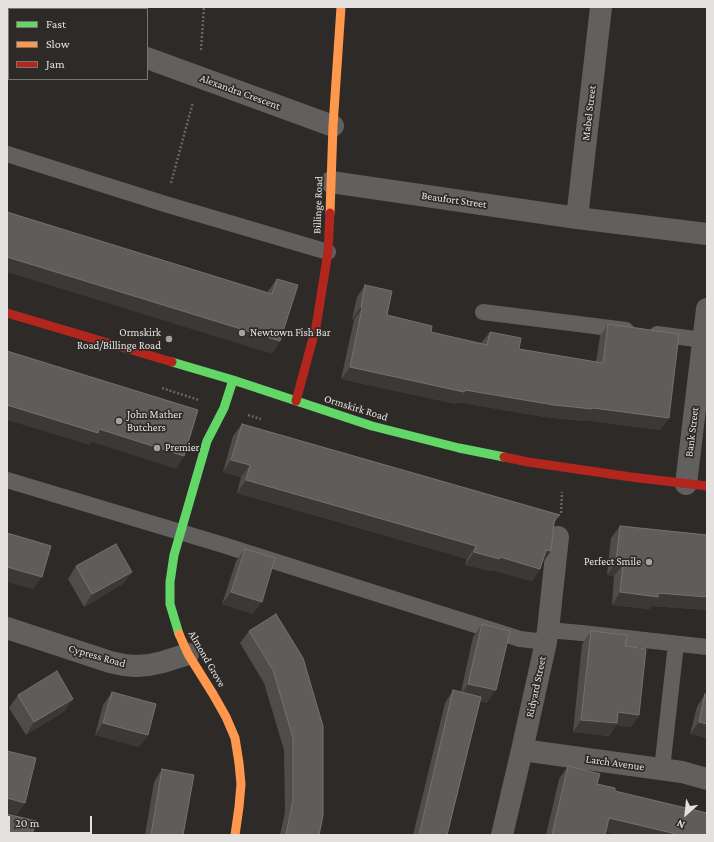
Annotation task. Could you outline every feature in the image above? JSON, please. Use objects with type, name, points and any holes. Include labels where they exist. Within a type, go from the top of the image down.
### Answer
[{"type":"main road","name":"Billinge Road","points":[[296,401],[316,328],[328,252],[333,126],[341,7]]},
{"type":"main road","name":"Ormskirk Road","points":[[7,313],[233,380],[372,426],[459,448],[528,462],[696,485]]},
{"type":"main road","name":"Almond Grove","points":[[233,380],[224,408],[207,441],[174,555],[170,582],[170,604],[178,633],[188,654],[226,717],[235,738],[239,763],[240,784],[239,807],[235,835]]},
{"type":"street","name":"Mabel Street","points":[[577,218],[601,7]]},
{"type":"street","name":"Alexandra Crescent","points":[[148,58],[333,126]]},
{"type":"street","name":"Beaufort Street","points":[[331,182],[577,218]]},
{"type":"street","points":[[577,218],[707,234]]},
{"type":"street","name":"Bank Street","points":[[696,485],[703,340],[707,309]]},
{"type":"street","name":"Ridyard Street","points":[[502,835],[547,636],[558,537]]},
{"type":"street","name":"Cypress Road","points":[[7,628],[110,662],[124,665],[149,665],[188,654]]},
{"type":"street","name":"Larch Avenue","points":[[522,750],[682,772],[707,779]]},
{"type":"lane","points":[[7,154],[165,204],[328,252]]},
{"type":"lane","points":[[483,312],[703,340]]},
{"type":"lane","points":[[7,480],[181,532],[520,639],[582,633],[707,647]]},
{"type":"lane","points":[[662,770],[676,644]]},
{"type":"path","points":[[165,204],[199,77],[204,7]]},
{"type":"building","points":[[7,212],[272,294],[277,279],[298,285],[280,341],[7,257]]},
{"type":"building","points":[[365,285],[392,291],[387,315],[432,326],[431,332],[487,345],[490,332],[521,338],[519,349],[603,363],[608,324],[679,334],[669,418],[593,408],[554,405],[465,390],[464,392],[350,367]]},
{"type":"building","points":[[7,351],[198,410],[184,456],[99,429],[98,433],[7,405]]},
{"type":"building","points":[[242,424],[560,515],[556,518],[554,523],[551,551],[546,550],[540,569],[500,557],[499,559],[474,552],[476,546],[246,480],[250,465],[231,460]]},
{"type":"building","points":[[620,526],[707,535],[707,597],[658,593],[658,597],[620,592],[623,564],[616,562]]},
{"type":"building","points":[[7,533],[51,546],[42,577],[7,567]]},
{"type":"building","points":[[116,544],[132,572],[92,594],[76,566]]},
{"type":"building","points":[[245,549],[275,558],[262,602],[231,592]]},
{"type":"building","points":[[276,614],[303,658],[323,726],[323,816],[319,835],[286,835],[293,800],[293,738],[273,670],[249,631]]},
{"type":"building","points":[[482,624],[510,631],[496,690],[468,684]]},
{"type":"building","points":[[591,631],[627,635],[625,646],[646,649],[639,715],[618,712],[617,723],[581,720]]},
{"type":"building","points":[[57,671],[73,699],[34,722],[18,695]]},
{"type":"building","points":[[453,690],[481,697],[447,835],[419,835]]},
{"type":"building","points":[[112,692],[156,704],[148,735],[103,723]]},
{"type":"building","points":[[705,694],[707,695],[707,724],[699,722]]},
{"type":"building","points":[[7,751],[36,758],[25,803],[7,798]]},
{"type":"building","points":[[568,766],[600,774],[597,784],[615,788],[615,791],[707,813],[707,835],[680,835],[609,818],[605,835],[552,835]]},
{"type":"building","points":[[162,769],[194,775],[183,835],[151,835]]},
{"type":"building","points":[[7,814],[36,821],[32,835],[7,835]]},
{"type":"traffic: fast","points":[[172,362],[233,380],[372,426],[459,448],[504,457]]},
{"type":"traffic: fast","points":[[179,634],[170,604],[170,582],[174,555],[207,441],[224,408],[233,380]]},
{"type":"traffic: slow","points":[[330,213],[333,126],[341,7]]},
{"type":"traffic: slow","points":[[179,634],[188,654],[226,717],[235,738],[241,784],[235,835]]},
{"type":"traffic: jam","points":[[296,401],[316,327],[328,252],[330,213]]},
{"type":"traffic: jam","points":[[7,313],[172,362]]},
{"type":"traffic: jam","points":[[504,457],[528,462],[631,477],[707,486]]},
{"type":"place","name":"Newtown Fish Bar","points":[[242,333]]},
{"type":"place","name":"Ormskirk Road/Billinge Road","points":[[169,339]]},
{"type":"place","name":"John Mather Butchers","points":[[119,421]]},
{"type":"place","name":"Premier","points":[[157,448]]},
{"type":"place","name":"Perfect Smile","points":[[649,562]]}]
